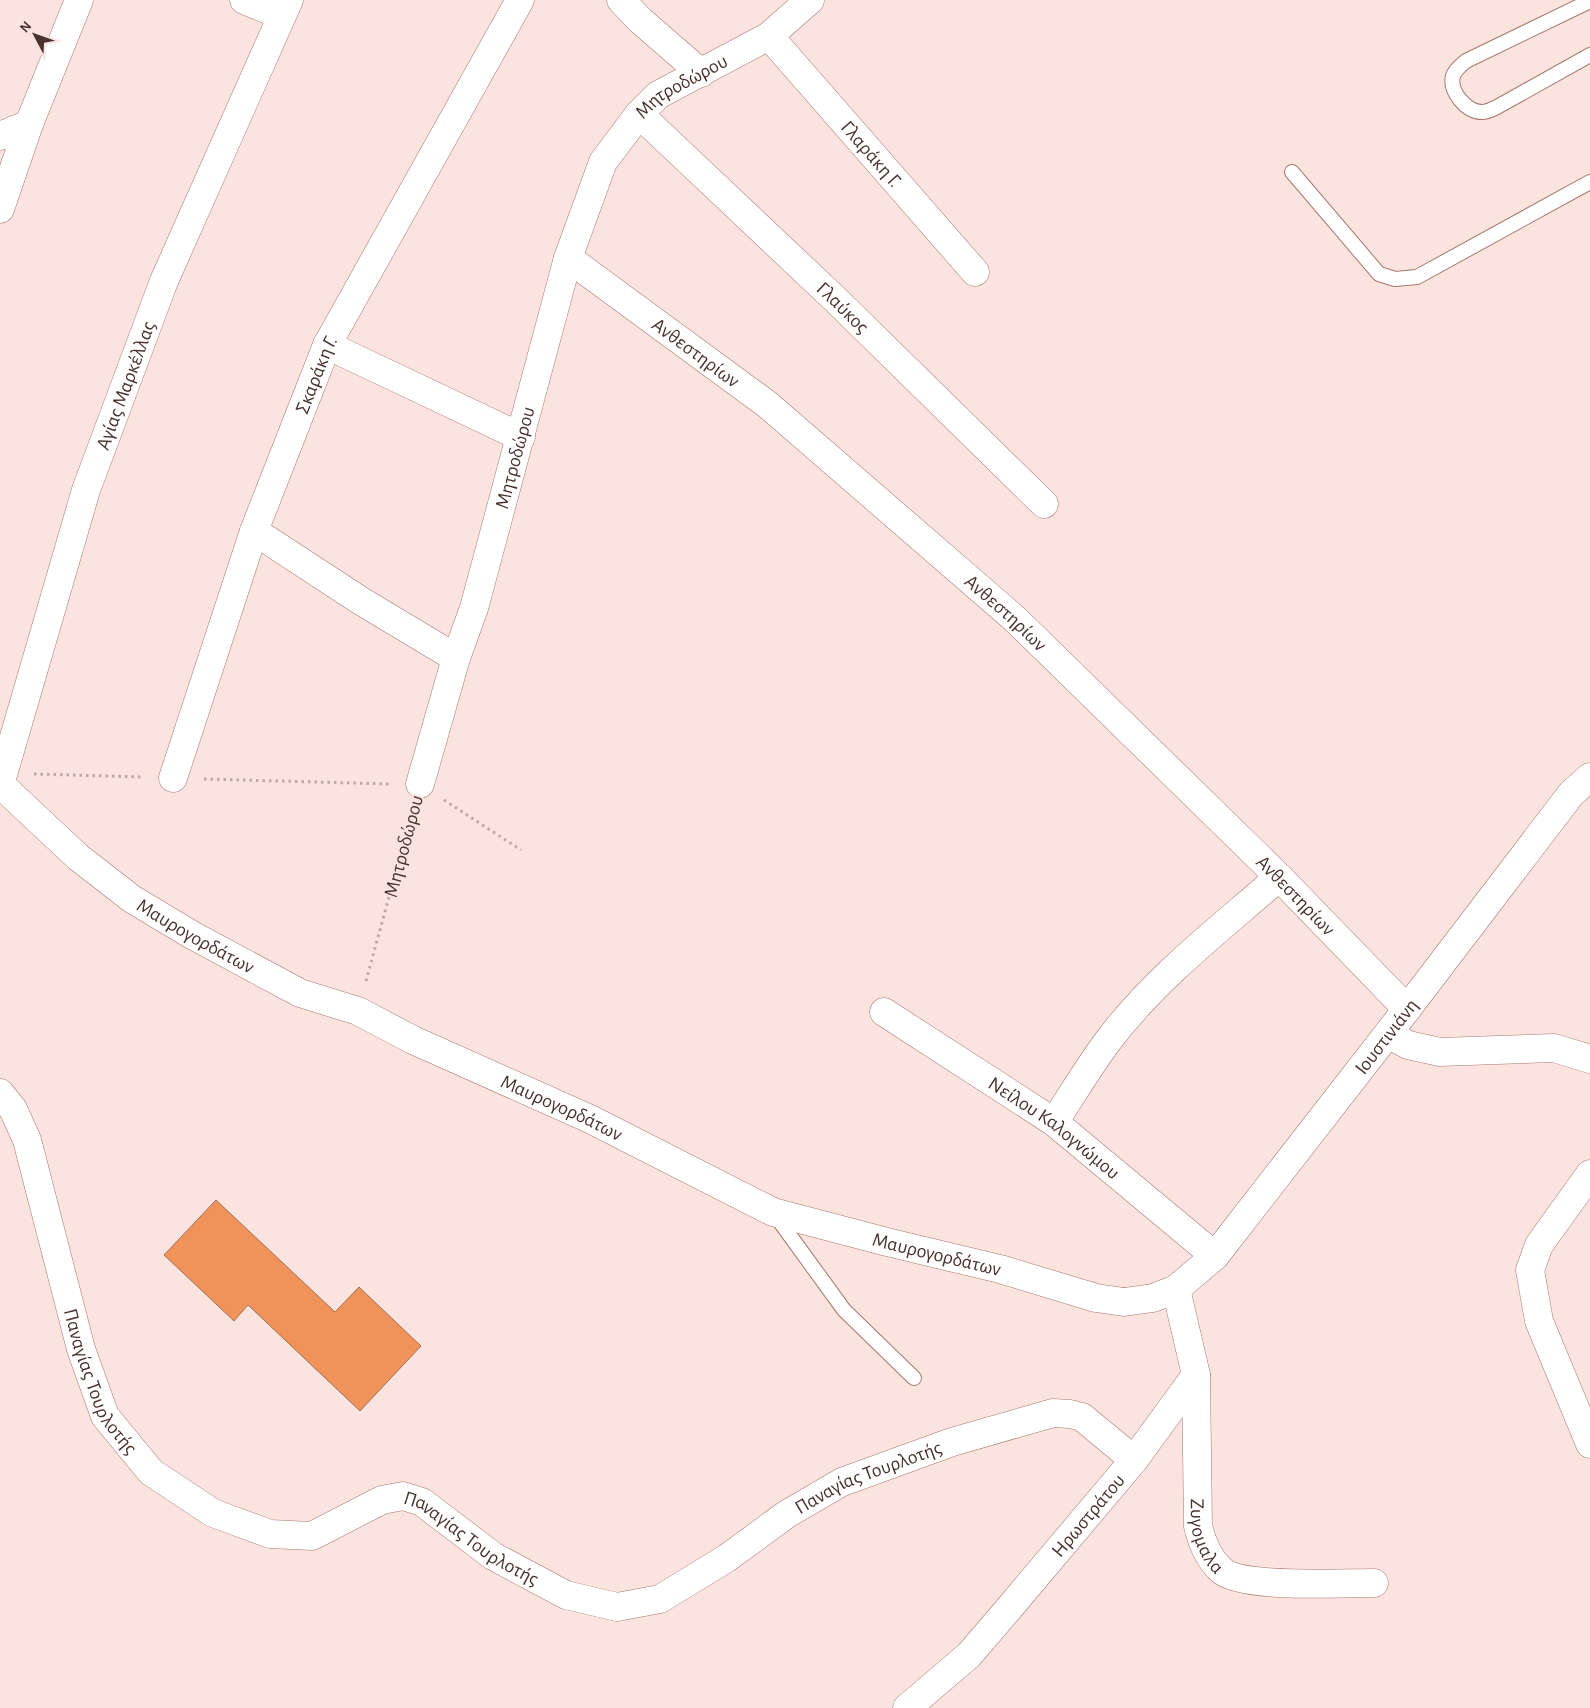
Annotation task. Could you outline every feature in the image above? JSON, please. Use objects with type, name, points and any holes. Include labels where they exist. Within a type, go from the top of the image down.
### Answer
[{"type":"street","points":[[0,209],[28,124],[79,0]]},
{"type":"street","points":[[244,0],[285,8]]},
{"type":"street","name":"Σκαράκη Γ.","points":[[173,778],[254,531],[327,345],[520,0]]},
{"type":"street","points":[[620,0],[645,10],[701,73]]},
{"type":"street","name":"Μητροδώρου","points":[[420,784],[456,658],[474,608],[568,258],[603,162],[639,114],[658,95],[769,36],[810,0]]},
{"type":"street","name":"Αγίας Μαρκέλλας","points":[[1,781],[86,490],[164,281],[285,8]]},
{"type":"street","name":"Γλαράκη Γ.","points":[[769,36],[975,272]]},
{"type":"street","name":"Γλαύκος","points":[[639,114],[829,293],[1044,504]]},
{"type":"street","points":[[0,136],[28,124]]},
{"type":"street","name":"Ανθεστηρίων","points":[[568,258],[768,405],[1015,618],[1279,878],[1407,1009]]},
{"type":"street","points":[[327,345],[520,437]]},
{"type":"street","points":[[254,531],[361,601],[456,658]]},
{"type":"street","name":"Ιουστινιάνη","points":[[1176,1289],[1216,1256],[1571,794],[1590,777]]},
{"type":"street","name":"Μαυρογορδάτων","points":[[1,781],[78,857],[132,899],[192,935],[300,993],[358,1011],[413,1040],[590,1119],[773,1212],[1000,1269],[1096,1298],[1124,1302],[1153,1298],[1176,1289]]},
{"type":"street","points":[[1054,1122],[1111,1037],[1143,1000],[1174,969],[1279,878]]},
{"type":"street","name":"Νείλου Καλογνώμου","points":[[884,1012],[1054,1122],[1216,1256]]},
{"type":"street","points":[[1388,1034],[1408,1045],[1440,1052],[1554,1048],[1590,1059]]},
{"type":"street","name":"Παναγίας Τουρλοτής","points":[[0,1093],[13,1109],[27,1140],[81,1349],[104,1416],[152,1472],[213,1513],[270,1534],[312,1536],[382,1500],[402,1496],[422,1502],[494,1556],[566,1595],[617,1607],[660,1599],[727,1558],[787,1514],[842,1482],[952,1442],[1052,1413],[1082,1417],[1134,1460]]},
{"type":"street","points":[[1590,1174],[1539,1245],[1530,1270],[1539,1321],[1590,1444]]},
{"type":"street","points":[[1176,1289],[1196,1375]]},
{"type":"street","name":"Ηρωστράτου","points":[[907,1708],[969,1655],[1134,1460],[1196,1375]]},
{"type":"street","name":"Ζυγομαλα","points":[[1196,1375],[1198,1526],[1202,1544],[1222,1572],[1266,1584],[1374,1583]]},
{"type":"lane","points":[[1590,1],[1466,61],[1458,67],[1453,77],[1454,88],[1461,101],[1471,110],[1484,112],[1497,107],[1590,55]]},
{"type":"lane","points":[[1292,172],[1379,274],[1395,279],[1417,277],[1590,182]]},
{"type":"lane","points":[[773,1212],[844,1310],[914,1378]]},
{"type":"path","points":[[1,781],[173,778],[420,784],[521,850]]},
{"type":"path","name":"Μητροδώρου","points":[[358,1011],[420,784]]},
{"type":"building","points":[[216,1200],[335,1312],[359,1287],[421,1346],[360,1411],[248,1305],[234,1321],[164,1255]]}]
